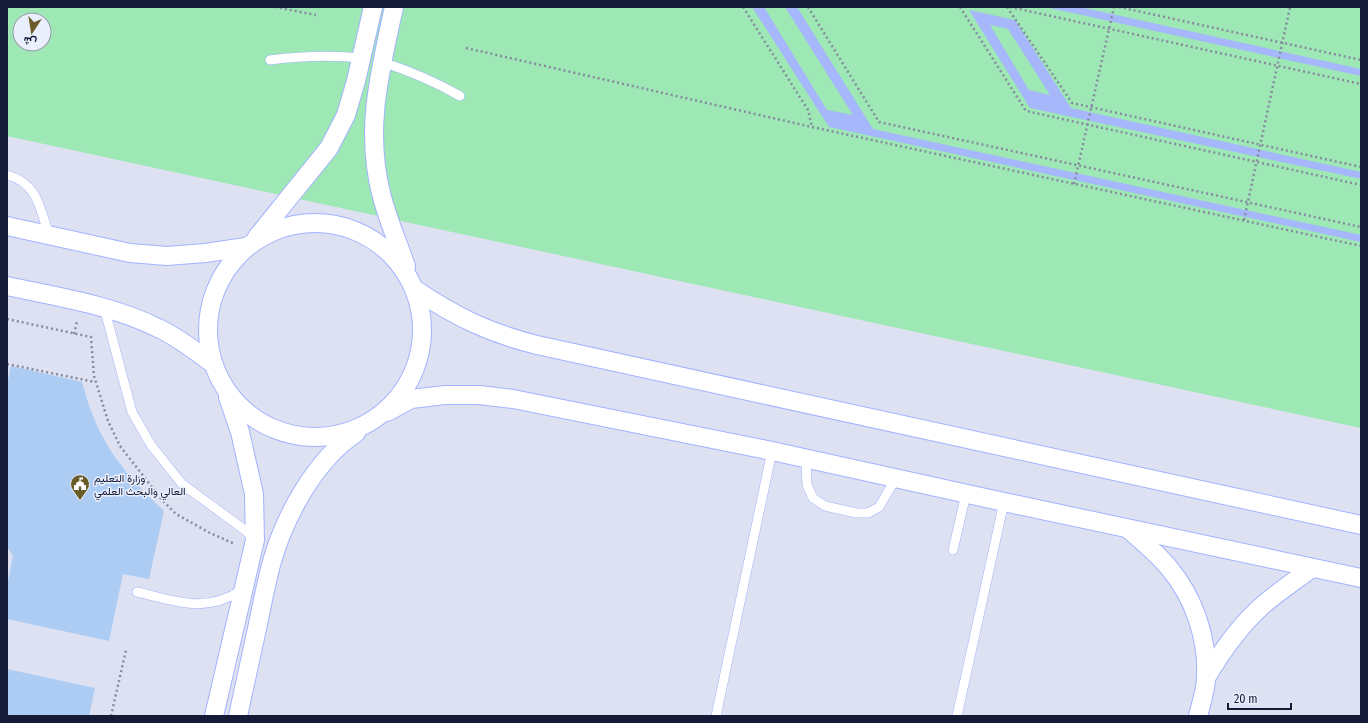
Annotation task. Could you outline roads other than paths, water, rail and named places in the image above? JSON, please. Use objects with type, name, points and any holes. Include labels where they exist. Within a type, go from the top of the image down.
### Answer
[{"type":"street","points":[[214,716],[255,540],[254,494],[240,432],[226,391],[212,363],[207,332],[211,300],[225,271],[250,244],[328,148],[346,115],[362,58],[373,7]]},
{"type":"street","points":[[226,391],[249,415],[279,432],[312,438],[346,434],[382,416],[404,392],[417,368],[423,342],[422,316],[414,287],[382,196],[375,159],[374,120],[378,82],[394,7]]},
{"type":"street","points":[[7,226],[130,253],[168,256],[205,253],[250,244],[288,226],[325,223],[361,233],[391,253],[414,287],[441,307],[469,322],[498,334],[524,342],[1361,525]]},
{"type":"street","points":[[7,286],[104,307],[132,316],[159,328],[184,342],[212,363]]},
{"type":"street","points":[[238,716],[271,565],[282,531],[299,499],[319,469],[342,442],[411,399],[445,395],[479,395],[512,399],[772,451],[1361,578]]},
{"type":"street","points":[[1128,528],[1171,569],[1189,598],[1195,613],[1204,644],[1206,678],[1198,716]]},
{"type":"street","points":[[1206,678],[1231,638],[1246,621],[1263,604],[1312,568]]},
{"type":"lane","points":[[270,60],[296,56],[322,55],[362,58]]},
{"type":"lane","points":[[382,62],[419,75],[460,96]]},
{"type":"lane","points":[[7,175],[20,180],[33,191],[37,197],[48,235]]},
{"type":"lane","points":[[104,307],[132,412],[151,445],[182,484],[245,530],[255,540]]},
{"type":"lane","points":[[716,716],[772,451]]},
{"type":"lane","points":[[806,459],[807,485],[813,498],[825,506],[856,513],[868,513],[879,507],[896,478]]},
{"type":"lane","points":[[953,550],[966,494]]},
{"type":"lane","points":[[957,716],[1004,502]]},
{"type":"lane","points":[[137,592],[189,604],[203,604],[230,598],[243,590]]},
{"type":"water","points":[[752,7],[764,7],[827,110],[853,115],[785,7],[797,7],[873,129],[1361,235],[1361,242],[829,127]]},
{"type":"water","points":[[1045,7],[1080,7],[1361,69],[1361,76]]},
{"type":"water","points":[[969,10],[1015,20],[1071,108],[1361,172],[1361,179],[1030,108]],"holes":[[[990,25],[1008,29],[1050,95],[1029,90]]]},
{"type":"place","name":"وزارة التعليم العالي والبحث العلمي","points":[[80,501]]}]
